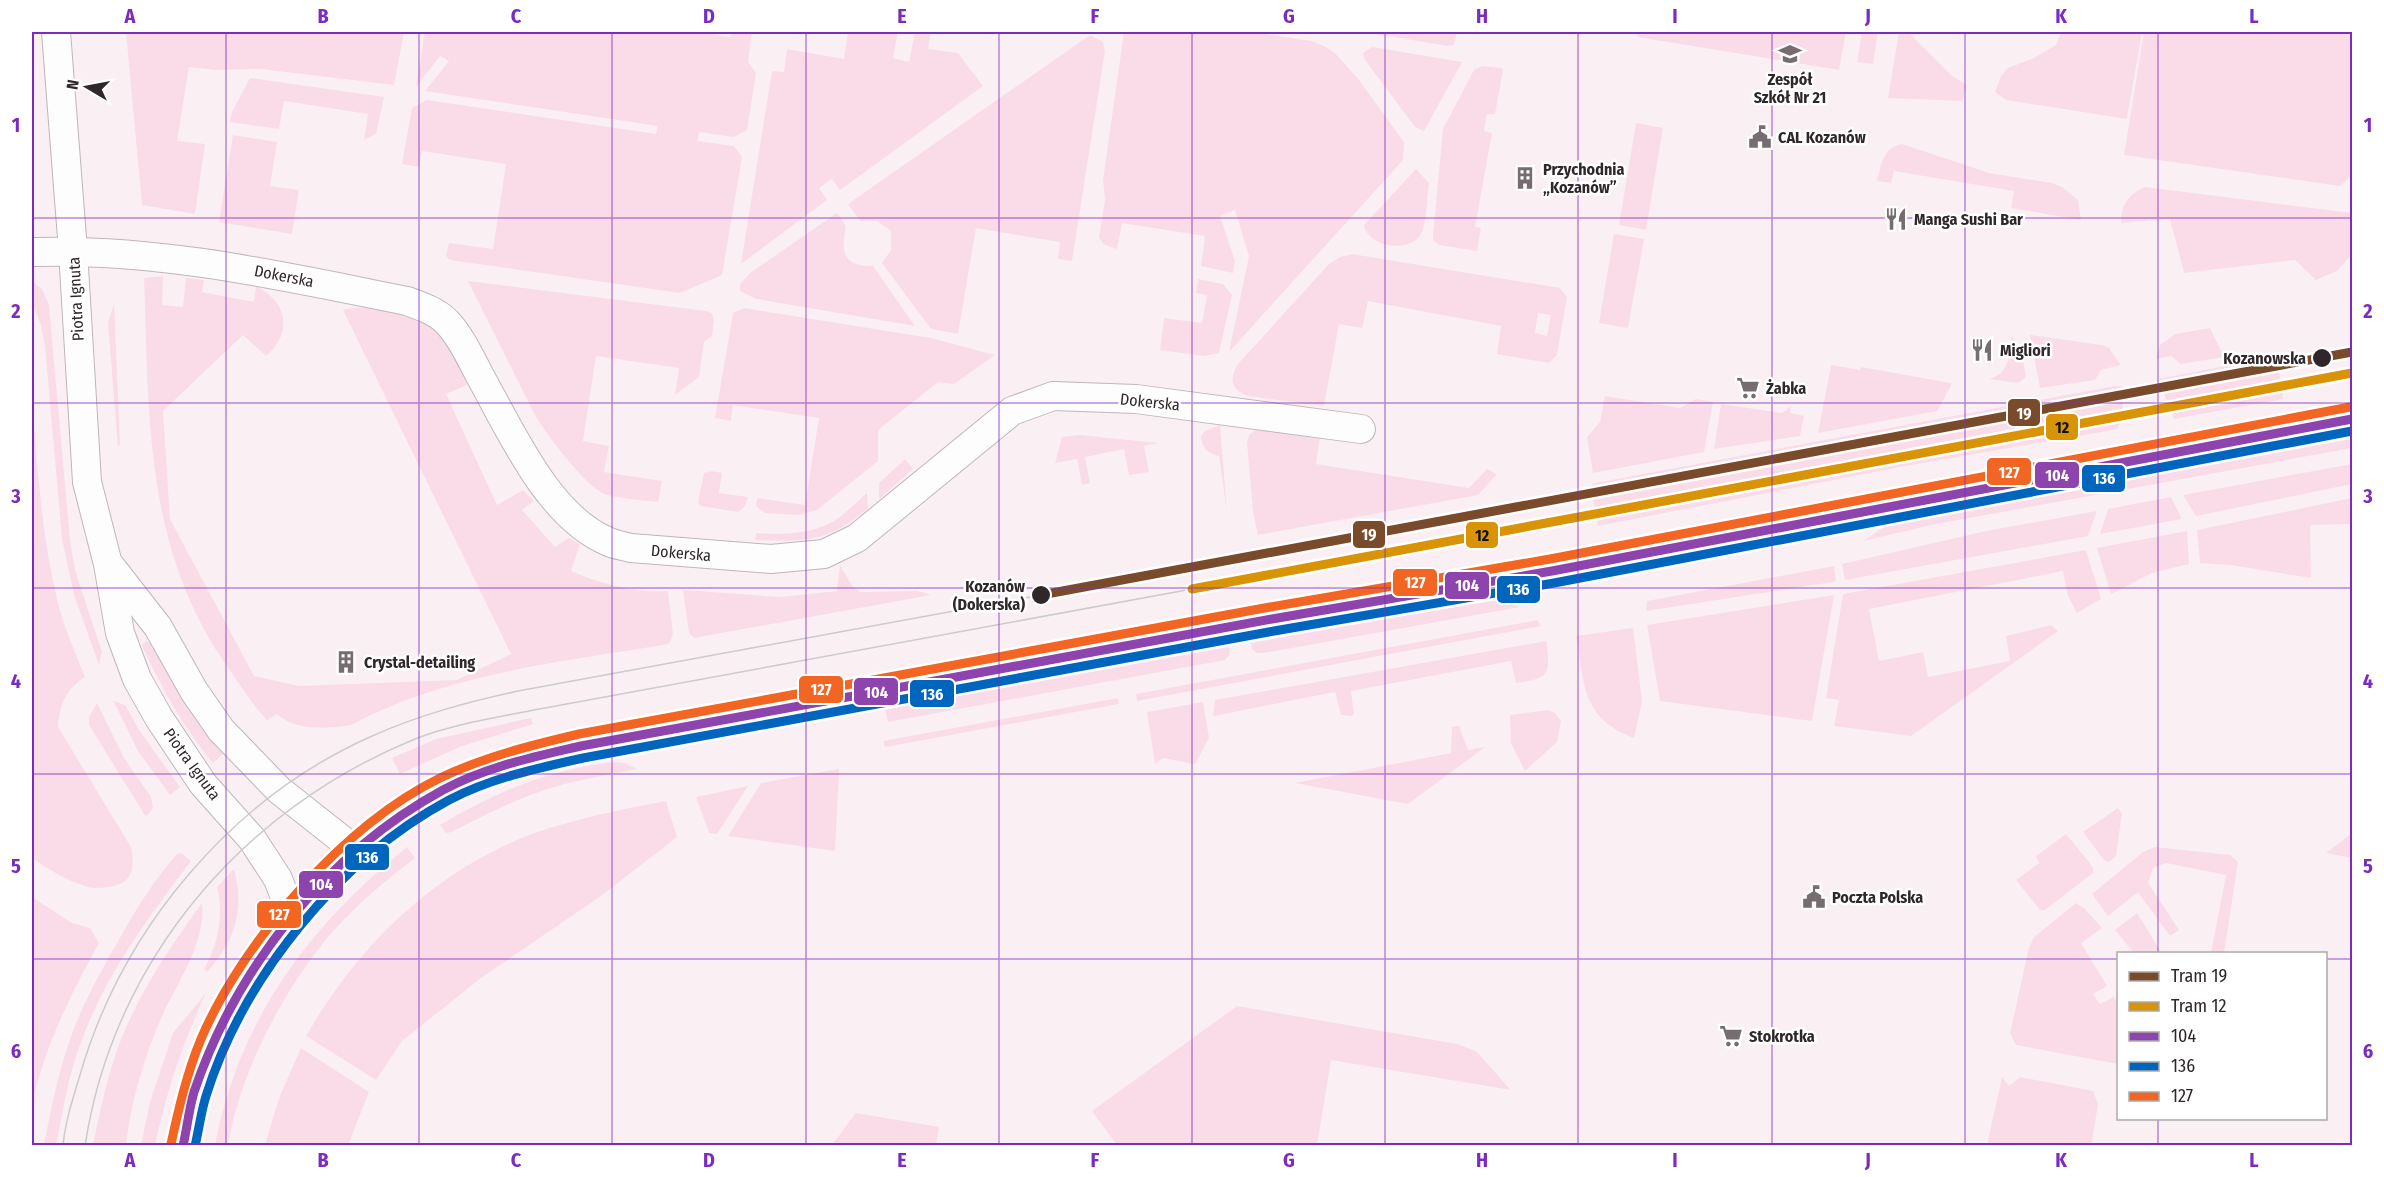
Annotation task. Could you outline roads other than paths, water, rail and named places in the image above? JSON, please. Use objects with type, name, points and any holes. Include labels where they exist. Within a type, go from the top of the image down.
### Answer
[{"type":"street","name":"Piotra Ignuta","points":[[56,32],[73,251],[87,482],[108,564],[120,633],[137,679],[177,746],[203,784],[252,839],[266,859],[278,879],[292,916]]},
{"type":"street","name":"Dokerska","points":[[32,252],[73,251],[141,255],[221,264],[407,301],[428,309],[446,320],[462,342],[520,447],[552,496],[586,530],[609,543],[631,548],[771,559],[824,554],[857,538],[1012,411],[1053,396],[1136,399],[1361,429]]},
{"type":"street","points":[[183,1146],[192,1104],[216,1039],[240,991],[292,916],[355,850],[397,819],[441,791],[499,766],[580,746],[1272,619],[1563,569],[2352,419]]},
{"type":"street","name":"Piotra Ignuta","points":[[108,564],[158,627],[194,691],[221,730],[279,790],[355,850]]},
{"type":"tram line","name":"19","points":[[1041,595],[2352,352]]},
{"type":"tram line","name":"12","points":[[1192,589],[2352,373]]},
{"type":"tram line","points":[[85,1146],[100,1078],[124,1014],[156,954],[196,899],[242,849],[295,806],[353,769],[415,739],[474,722],[1192,589]]},
{"type":"tram line","points":[[63,1146],[72,1101],[99,1021],[123,969],[154,920],[189,874],[228,833],[272,795],[319,763],[406,722],[499,695],[1041,595]]},
{"type":"place","name":"Zespół Szkół Nr 21","points":[[1790,54]]},
{"type":"place","name":"CAL Kozanów","points":[[1760,137]]},
{"type":"place","name":"Przychodnia „Kozanów”","points":[[1525,178]]},
{"type":"place","name":"Manga Sushi Bar","points":[[1896,219]]},
{"type":"place","name":"Migliori","points":[[1982,350]]},
{"type":"place","name":"Kozanowska","points":[[2322,358]]},
{"type":"place","name":"Żabka","points":[[1748,388]]},
{"type":"place","name":"Kozanów (Dokerska)","points":[[1041,595]]},
{"type":"place","name":"Crystal-detailing","points":[[346,662]]},
{"type":"place","name":"Poczta Polska","points":[[1814,897]]},
{"type":"place","name":"Stokrotka","points":[[1731,1036]]}]
